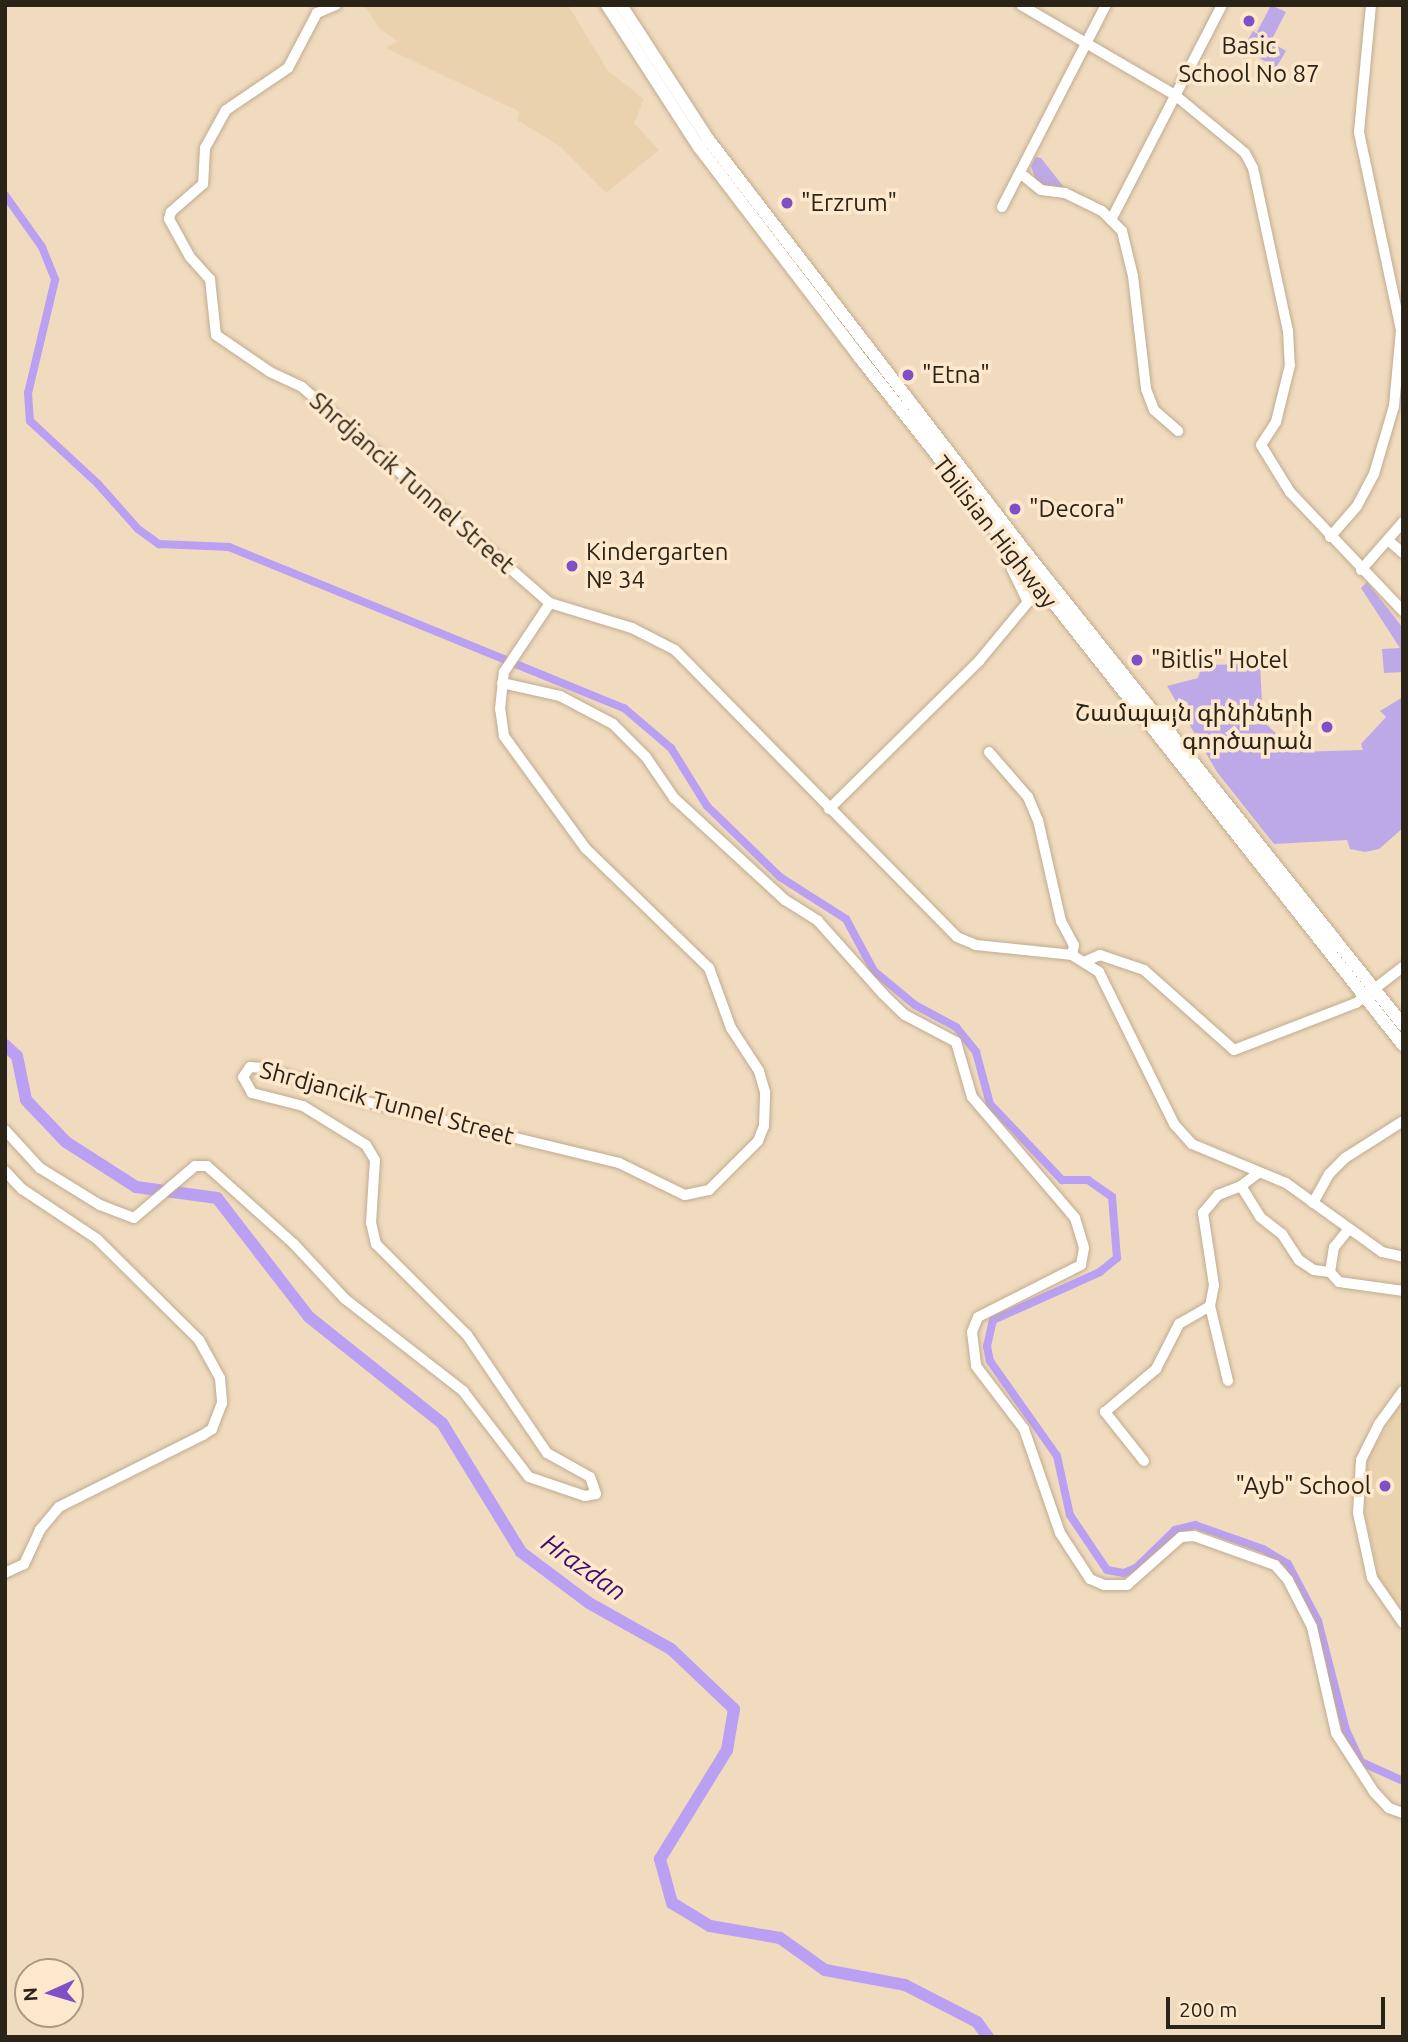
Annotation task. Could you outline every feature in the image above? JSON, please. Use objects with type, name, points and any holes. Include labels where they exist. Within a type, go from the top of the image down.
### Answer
[{"type":"main road","name":"Tbilisian Highway","points":[[607,5],[699,147],[1018,563],[1371,994],[1403,1025]]},
{"type":"main road","name":"Tbilisian Highway","points":[[621,5],[708,139],[1371,994],[1403,1045]]},
{"type":"street","name":"Shrdjancik Tunnel Street","points":[[336,5],[317,13],[288,68],[226,110],[205,148],[203,184],[175,204],[169,219],[190,257],[211,279],[216,335],[270,372],[302,387],[550,603],[632,628],[675,650],[957,937],[976,945],[1072,955],[1086,961],[1099,972],[1181,1134],[1204,1152],[1286,1183],[1381,1252],[1403,1257]]},
{"type":"street","points":[[1021,5],[1175,95],[1245,153],[1253,168],[1288,331],[1290,365],[1279,412],[1261,445],[1290,492],[1361,570],[1403,611]]},
{"type":"street","points":[[1002,206],[1106,5]]},
{"type":"street","points":[[1111,220],[1222,5]]},
{"type":"street","points":[[1330,537],[1357,506],[1374,474],[1394,406],[1401,330],[1359,132],[1371,5]]},
{"type":"street","points":[[1020,173],[1041,190],[1074,196],[1111,220],[1122,231],[1133,276],[1146,389],[1154,411],[1178,431]]},
{"type":"street","points":[[1361,570],[1403,522]]},
{"type":"street","points":[[1389,541],[1403,553]]},
{"type":"street","points":[[829,809],[979,661],[1028,602],[1012,569],[1018,563]]},
{"type":"street","name":"Shrdjancik Tunnel Street","points":[[5,1130],[40,1168],[100,1205],[134,1218],[149,1208],[195,1166],[207,1166],[294,1244],[345,1299],[463,1391],[529,1477],[585,1496],[596,1494],[590,1477],[547,1452],[467,1335],[376,1244],[371,1223],[376,1171],[366,1145],[303,1106],[252,1093],[243,1082],[250,1068],[264,1069],[363,1101],[619,1163],[685,1195],[709,1190],[758,1141],[766,1111],[765,1093],[759,1071],[731,1028],[716,980],[700,955],[586,849],[510,749],[500,709],[503,678],[513,653],[550,603]]},
{"type":"street","points":[[503,678],[560,696],[613,724],[646,757],[674,798],[722,845],[818,921],[905,1015],[956,1042],[972,1097],[1075,1218],[1084,1248],[1081,1265],[978,1317],[972,1332],[976,1366],[1024,1429],[1060,1533],[1090,1578],[1104,1585],[1127,1585],[1181,1537],[1194,1536],[1275,1565],[1288,1580],[1312,1627],[1336,1733],[1365,1781],[1389,1808],[1403,1813]]},
{"type":"street","points":[[989,752],[1028,797],[1038,820],[1061,920],[1074,945],[1072,955]]},
{"type":"street","points":[[1086,961],[1100,956],[1144,970],[1234,1050],[1371,994],[1403,967]]},
{"type":"street","points":[[1313,1203],[1329,1174],[1345,1158],[1403,1121]]},
{"type":"street","points":[[5,1171],[22,1189],[97,1239],[199,1340],[220,1378],[222,1403],[212,1429],[59,1507],[40,1530],[24,1564],[5,1573]]},
{"type":"street","points":[[1228,1381],[1210,1306],[1214,1285],[1203,1213],[1217,1195],[1241,1186],[1258,1172]]},
{"type":"street","points":[[1241,1186],[1260,1217],[1282,1234],[1299,1260],[1314,1270],[1329,1272],[1339,1282],[1403,1291]]},
{"type":"street","points":[[1329,1272],[1334,1247],[1348,1230]]},
{"type":"street","points":[[1144,1461],[1105,1412],[1156,1369],[1179,1324],[1210,1306]]},
{"type":"street","points":[[1403,1391],[1379,1424],[1361,1460],[1358,1513],[1372,1578],[1403,1623]]},
{"type":"shaded area","points":[[364,5],[568,5],[608,71],[644,99],[634,123],[659,150],[606,193],[561,147],[517,120],[520,112],[386,48],[397,41],[379,28]]},
{"type":"shaded area","points":[[1271,5],[1286,12],[1272,39],[1257,32]]},
{"type":"shaded area","points":[[1253,31],[1286,51],[1276,68],[1243,48]]},
{"type":"shaded area","points":[[1036,157],[1041,158],[1067,191],[1047,188],[1036,181],[1031,166]]},
{"type":"shaded area","points":[[1367,582],[1403,628],[1403,672],[1384,673],[1382,649],[1400,648],[1361,588]]},
{"type":"shaded area","points":[[1260,664],[1263,721],[1295,752],[1363,750],[1361,744],[1386,717],[1380,711],[1403,697],[1403,828],[1379,849],[1365,852],[1350,849],[1347,840],[1274,844],[1217,772],[1167,686],[1198,678],[1202,665]]},
{"type":"shaded area","name":"\"Ayb\" School","points":[[1403,1399],[1403,1612],[1379,1578],[1365,1513],[1367,1460]]},
{"type":"waterway","points":[[5,195],[42,247],[55,280],[28,393],[30,421],[98,484],[138,529],[159,544],[229,547],[624,708],[671,748],[707,806],[780,877],[846,919],[874,971],[915,1005],[956,1027],[976,1052],[990,1104],[1062,1180],[1088,1180],[1112,1197],[1117,1258],[1100,1272],[993,1320],[987,1346],[990,1361],[1057,1456],[1070,1515],[1107,1570],[1124,1573],[1136,1568],[1175,1530],[1195,1525],[1263,1549],[1288,1564],[1318,1621],[1346,1730],[1361,1762],[1403,1781]]},
{"type":"waterway","name":"Hrazdan","points":[[5,1045],[17,1056],[26,1100],[66,1142],[136,1187],[217,1198],[309,1317],[442,1423],[521,1552],[589,1603],[671,1649],[734,1709],[727,1750],[660,1859],[672,1903],[710,1926],[780,1938],[825,1970],[905,1985],[977,2022],[988,2037]]},
{"type":"place","name":"Basic School No 87","points":[[1249,21]]},
{"type":"place","name":"\"Erzrum\"","points":[[787,203]]},
{"type":"place","name":"\"Etna\"","points":[[908,375]]},
{"type":"place","name":"\"Decora\"","points":[[1015,509]]},
{"type":"place","name":"Kindergarten № 34","points":[[572,566]]},
{"type":"place","name":"\"Bitlis\" Hotel","points":[[1137,660]]},
{"type":"place","name":"Շամպայն գինիների գործարան","points":[[1327,727]]},
{"type":"place","name":"\"Ayb\" School","points":[[1385,1486]]}]
